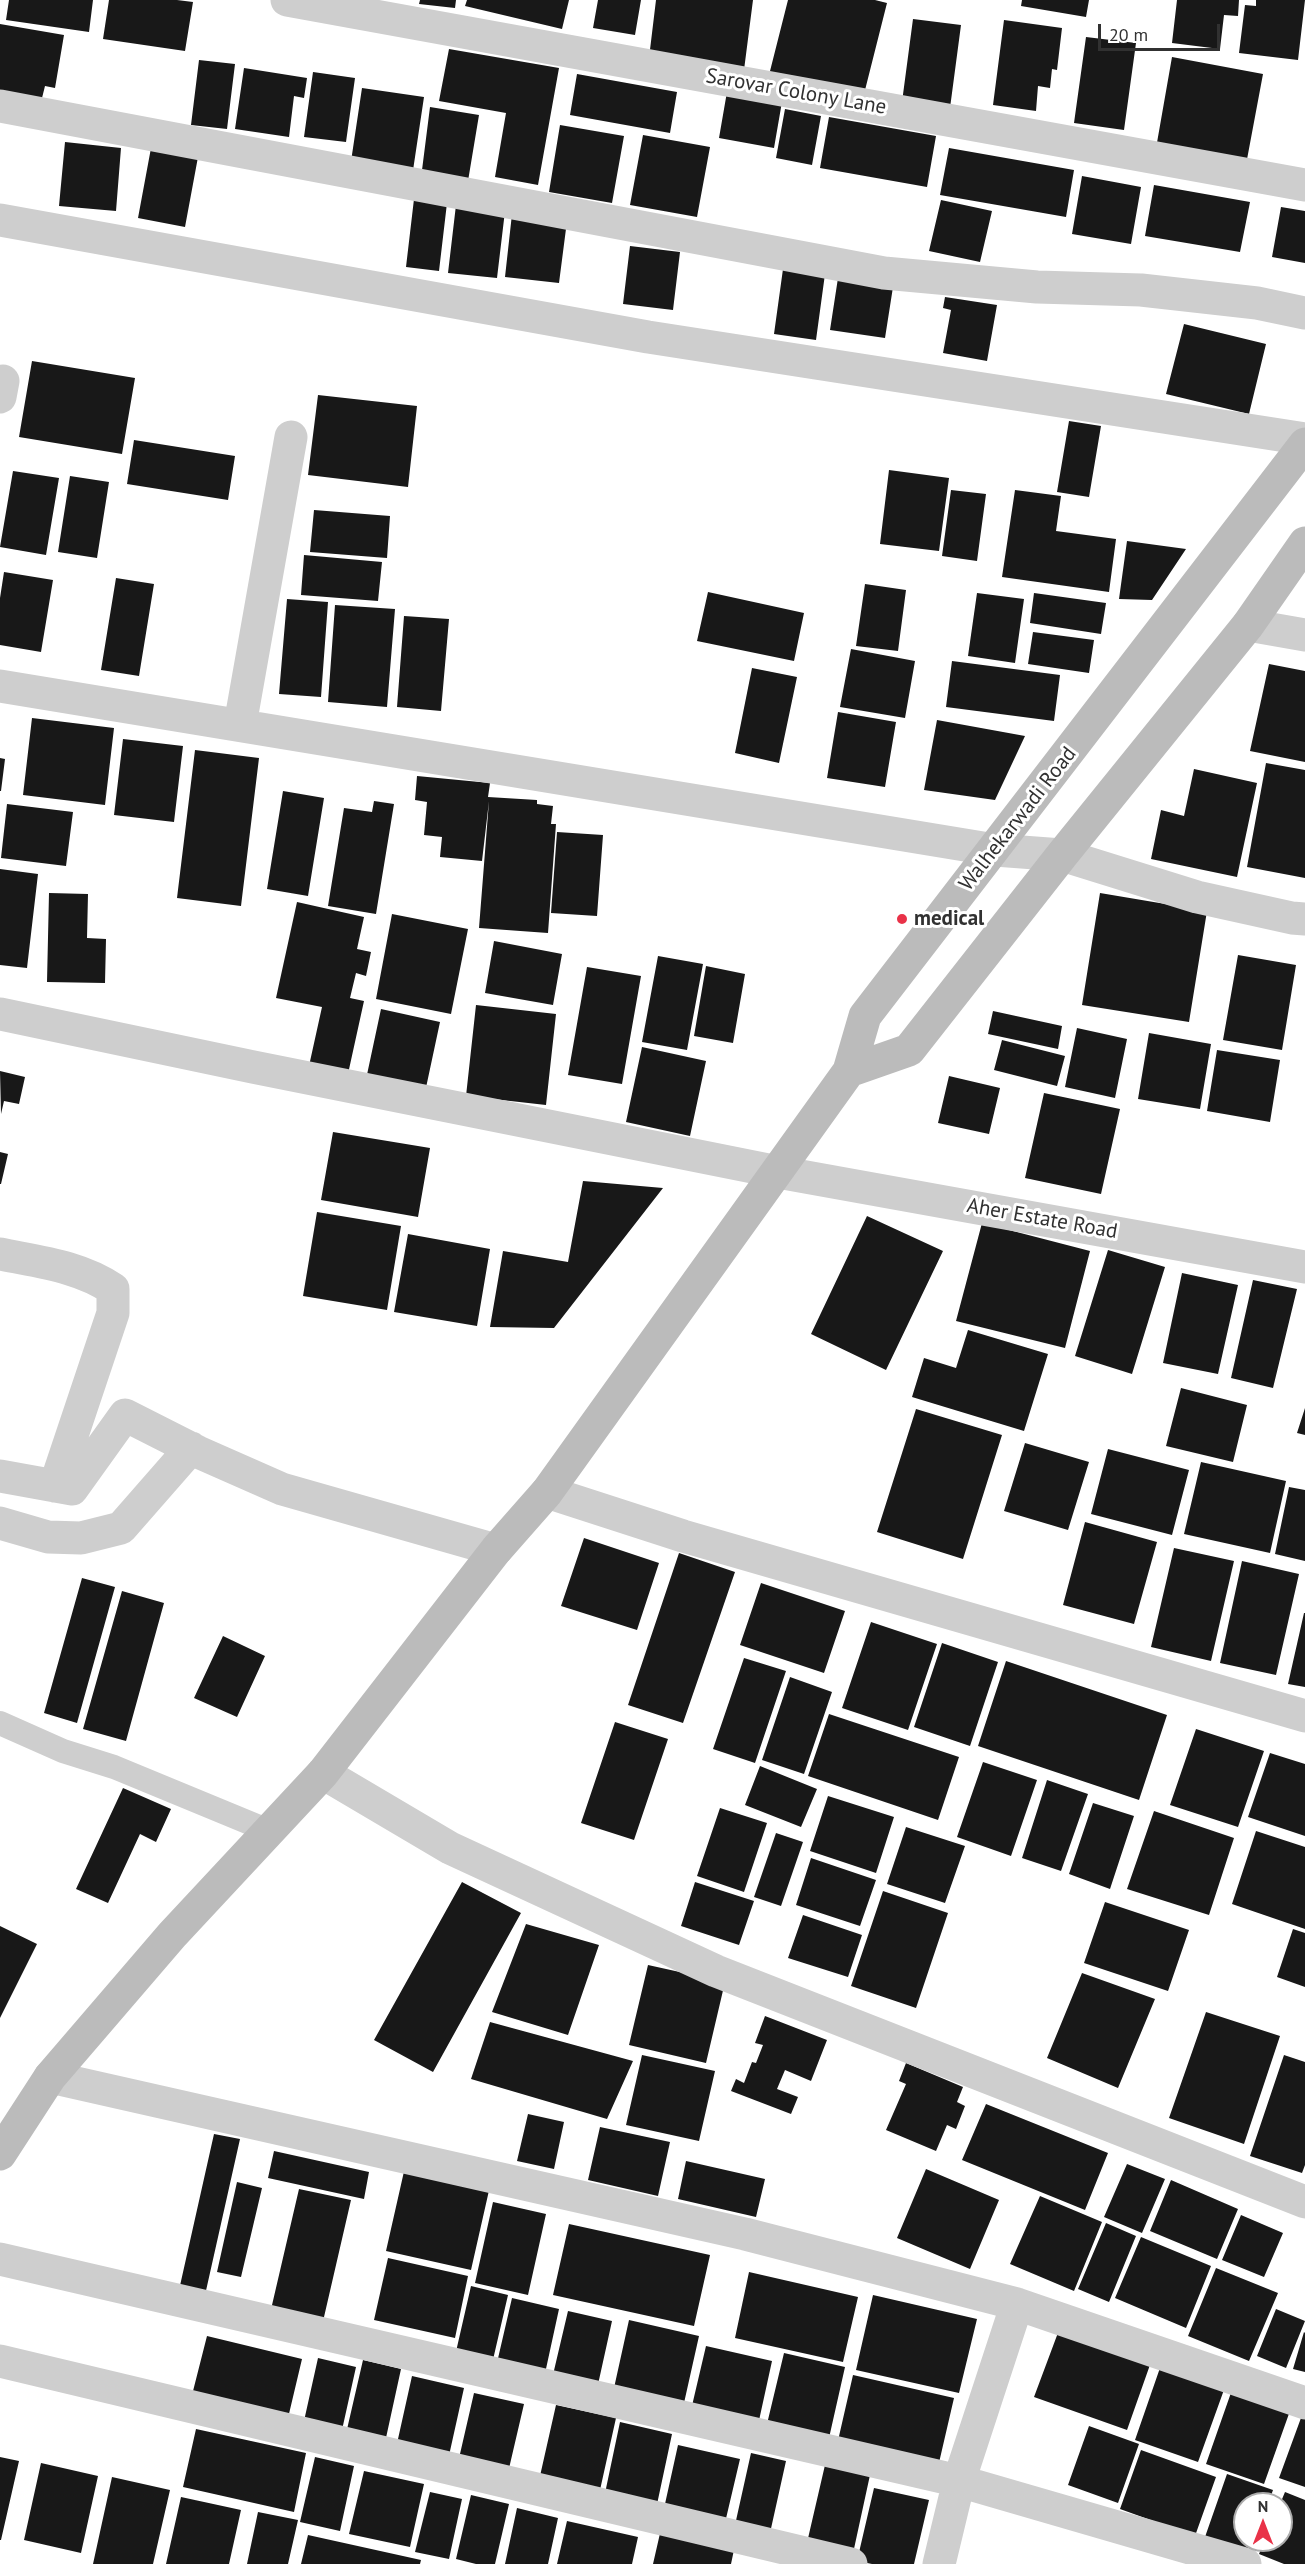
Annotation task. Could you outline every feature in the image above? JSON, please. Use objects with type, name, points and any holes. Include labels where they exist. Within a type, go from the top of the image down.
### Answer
[{"type":"street","name":"Sarovar Colony Lane","points":[[287,0],[1305,185]]},
{"type":"street","points":[[0,106],[884,273],[1037,287],[1142,290],[1257,303],[1305,313]]},
{"type":"street","points":[[0,220],[648,337],[1305,439]]},
{"type":"street","points":[[240,725],[291,437]]},
{"type":"street","name":"Walhekarwadi Road","points":[[0,2154],[50,2078],[172,1935],[323,1773],[496,1550],[548,1492],[718,1251],[778,1172],[849,1071],[865,1016],[995,850],[1305,444]]},
{"type":"street","points":[[849,1071],[909,1050],[1062,855],[1248,625],[1305,543]]},
{"type":"street","points":[[1248,625],[1305,634]]},
{"type":"street","points":[[0,686],[995,850],[1062,855],[1197,897],[1305,919]]},
{"type":"street","name":"Aher Estate Road","points":[[0,1014],[265,1070],[778,1172],[1305,1266]]},
{"type":"street","points":[[0,1254],[94,1276],[113,1289],[113,1313],[55,1486]]},
{"type":"street","points":[[0,1476],[72,1489],[124,1415],[282,1489],[496,1550]]},
{"type":"street","points":[[0,1523],[48,1537],[81,1538],[121,1528],[191,1448]]},
{"type":"street","points":[[548,1492],[683,1536],[1305,1716]]},
{"type":"street","points":[[323,1773],[450,1848],[716,1971],[1305,2202]]},
{"type":"street","points":[[50,2078],[746,2234],[1017,2304],[1305,2403]]},
{"type":"street","points":[[0,2259],[959,2481],[1245,2564]]},
{"type":"street","points":[[939,2564],[959,2481],[1017,2304]]},
{"type":"street","points":[[0,2361],[852,2564]]},
{"type":"lane","points":[[0,1723],[63,1751],[114,1767],[269,1831]]},
{"type":"building","points":[[9,0],[93,0],[89,32],[6,20]]},
{"type":"building","points":[[109,0],[193,2],[185,51],[103,39]]},
{"type":"building","points":[[420,0],[456,0],[455,8],[419,4]]},
{"type":"building","points":[[467,0],[569,0],[562,29],[465,6]]},
{"type":"building","points":[[598,0],[641,0],[635,35],[593,28]]},
{"type":"building","points":[[656,0],[753,0],[744,70],[649,58]]},
{"type":"building","points":[[788,0],[875,0],[887,3],[862,102],[768,79]]},
{"type":"building","points":[[1022,0],[1089,0],[1086,17],[1021,6]]},
{"type":"building","points":[[1177,0],[1239,0],[1238,16],[1224,15],[1220,49],[1172,43]]},
{"type":"building","points":[[1256,0],[1305,0],[1298,60],[1239,53],[1245,5],[1256,6]]},
{"type":"building","points":[[913,19],[961,25],[950,108],[902,102]]},
{"type":"building","points":[[1004,20],[1062,28],[1057,70],[1052,69],[1050,88],[1038,86],[1036,111],[993,105]]},
{"type":"building","points":[[0,24],[64,35],[55,88],[45,86],[42,98],[0,97]]},
{"type":"building","points":[[1086,37],[1136,43],[1124,130],[1074,123]]},
{"type":"building","points":[[449,49],[559,68],[538,185],[495,177],[506,113],[439,101]]},
{"type":"building","points":[[1172,57],[1263,74],[1245,170],[1155,154]]},
{"type":"building","points":[[199,60],[235,64],[227,129],[191,125]]},
{"type":"building","points":[[244,68],[307,78],[304,98],[294,96],[289,137],[235,129]]},
{"type":"building","points":[[313,72],[355,78],[346,142],[304,137]]},
{"type":"building","points":[[577,74],[677,92],[670,133],[570,115]]},
{"type":"building","points":[[728,86],[783,96],[774,148],[719,138]]},
{"type":"building","points":[[362,88],[424,97],[412,177],[350,168]]},
{"type":"building","points":[[430,107],[479,115],[467,187],[421,178]]},
{"type":"building","points":[[785,109],[821,116],[812,165],[776,158]]},
{"type":"building","points":[[829,117],[936,136],[927,187],[820,168]]},
{"type":"building","points":[[560,125],[624,136],[612,203],[549,192]]},
{"type":"building","points":[[643,135],[710,147],[697,217],[630,205]]},
{"type":"building","points":[[65,142],[121,148],[116,211],[59,206]]},
{"type":"building","points":[[151,148],[198,157],[185,227],[138,218]]},
{"type":"building","points":[[949,148],[1074,170],[1066,217],[940,195]]},
{"type":"building","points":[[1082,176],[1141,187],[1131,244],[1072,234]]},
{"type":"building","points":[[1154,185],[1250,202],[1240,252],[1145,236]]},
{"type":"building","points":[[414,199],[447,203],[439,271],[406,267]]},
{"type":"building","points":[[941,200],[992,211],[980,262],[929,251]]},
{"type":"building","points":[[456,205],[505,211],[497,278],[448,273]]},
{"type":"building","points":[[1281,207],[1305,211],[1305,263],[1272,257]]},
{"type":"building","points":[[512,214],[567,221],[559,283],[505,277]]},
{"type":"building","points":[[630,246],[680,252],[673,310],[623,304]]},
{"type":"building","points":[[783,269],[825,274],[816,340],[774,334]]},
{"type":"building","points":[[838,278],[893,287],[885,338],[830,330]]},
{"type":"building","points":[[945,297],[997,305],[987,361],[943,353],[951,310],[943,308]]},
{"type":"building","points":[[1184,324],[1266,344],[1249,414],[1166,394]]},
{"type":"building","points":[[32,361],[135,378],[122,454],[19,437]]},
{"type":"building","points":[[318,395],[417,406],[408,487],[308,475]]},
{"type":"building","points":[[1069,421],[1101,426],[1089,497],[1057,492]]},
{"type":"building","points":[[134,440],[235,456],[228,500],[127,484]]},
{"type":"building","points":[[889,470],[949,478],[939,551],[880,544]]},
{"type":"building","points":[[13,471],[59,478],[46,555],[0,547]]},
{"type":"building","points":[[70,476],[109,482],[97,558],[58,552]]},
{"type":"building","points":[[951,490],[986,494],[977,561],[942,556]]},
{"type":"building","points":[[1015,490],[1061,496],[1056,531],[1116,539],[1109,592],[1002,577]]},
{"type":"building","points":[[314,510],[390,516],[387,558],[310,552]]},
{"type":"building","points":[[1127,541],[1186,549],[1152,600],[1119,599]]},
{"type":"building","points":[[304,555],[382,562],[378,601],[301,595]]},
{"type":"building","points":[[4,572],[53,580],[41,652],[0,645],[0,598]]},
{"type":"building","points":[[116,578],[154,584],[139,676],[101,670]]},
{"type":"building","points":[[865,584],[906,590],[898,651],[856,646]]},
{"type":"building","points":[[708,592],[804,613],[794,661],[697,641]]},
{"type":"building","points":[[977,593],[1024,599],[1015,663],[968,656]]},
{"type":"building","points":[[1034,593],[1106,603],[1101,634],[1030,623]]},
{"type":"building","points":[[287,599],[328,602],[321,697],[279,694]]},
{"type":"building","points":[[335,605],[395,609],[387,707],[328,702]]},
{"type":"building","points":[[404,616],[449,619],[441,711],[397,707]]},
{"type":"building","points":[[1033,632],[1094,640],[1089,673],[1028,664]]},
{"type":"building","points":[[851,649],[915,661],[905,718],[840,707]]},
{"type":"building","points":[[952,661],[1060,675],[1054,721],[946,707]]},
{"type":"building","points":[[1269,664],[1305,671],[1305,762],[1250,751]]},
{"type":"building","points":[[752,668],[797,677],[779,763],[735,753]]},
{"type":"building","points":[[838,712],[896,722],[885,787],[827,778]]},
{"type":"building","points":[[32,718],[114,728],[105,805],[23,795]]},
{"type":"building","points":[[937,720],[1025,736],[995,800],[924,790]]},
{"type":"building","points":[[123,739],[183,746],[174,822],[114,815]]},
{"type":"building","points":[[195,750],[259,758],[241,906],[177,898]]},
{"type":"building","points":[[0,758],[5,759],[1,791],[0,791]]},
{"type":"building","points":[[1266,763],[1305,770],[1305,878],[1247,867]]},
{"type":"building","points":[[1194,769],[1257,783],[1237,877],[1151,859],[1161,810],[1184,816]]},
{"type":"building","points":[[417,776],[490,783],[488,797],[537,800],[537,804],[553,806],[551,824],[556,824],[548,933],[479,928],[489,801],[482,861],[440,857],[442,837],[424,835],[427,802],[415,800]]},
{"type":"building","points":[[283,791],[324,798],[308,896],[267,889]]},
{"type":"building","points":[[374,801],[394,804],[376,914],[328,906],[344,808],[372,812]]},
{"type":"building","points":[[7,804],[73,812],[66,866],[1,858]]},
{"type":"building","points":[[557,832],[603,835],[597,916],[551,913]]},
{"type":"building","points":[[0,869],[38,874],[27,968],[0,965]]},
{"type":"building","points":[[49,893],[88,894],[87,938],[106,939],[105,983],[47,982]]},
{"type":"building","points":[[1100,893],[1207,911],[1189,1022],[1082,1005]]},
{"type":"building","points":[[297,902],[364,917],[357,949],[371,952],[366,976],[356,973],[350,998],[364,1001],[346,1083],[307,1075],[322,1007],[276,998]]},
{"type":"building","points":[[392,914],[468,929],[451,1014],[376,999]]},
{"type":"building","points":[[494,941],[562,954],[553,1005],[485,993]]},
{"type":"building","points":[[1238,955],[1296,965],[1282,1050],[1223,1040]]},
{"type":"building","points":[[658,956],[703,964],[687,1050],[642,1042]]},
{"type":"building","points":[[706,966],[745,974],[733,1043],[694,1036]]},
{"type":"building","points":[[587,967],[641,976],[622,1084],[568,1075]]},
{"type":"building","points":[[476,1005],[556,1014],[546,1105],[466,1096]]},
{"type":"building","points":[[381,1009],[440,1022],[424,1097],[365,1084]]},
{"type":"building","points":[[993,1011],[1062,1026],[1058,1049],[988,1034]]},
{"type":"building","points":[[1077,1028],[1127,1039],[1115,1098],[1065,1087]]},
{"type":"building","points":[[1149,1033],[1211,1044],[1200,1109],[1138,1099]]},
{"type":"building","points":[[1002,1040],[1065,1056],[1057,1086],[994,1070]]},
{"type":"building","points":[[642,1047],[706,1061],[690,1136],[626,1122]]},
{"type":"building","points":[[1217,1050],[1280,1060],[1270,1122],[1207,1111]]},
{"type":"building","points":[[0,1071],[25,1077],[19,1104],[4,1101],[1,1114]]},
{"type":"building","points":[[949,1076],[1000,1088],[989,1134],[938,1123]]},
{"type":"building","points":[[1044,1093],[1120,1109],[1101,1194],[1025,1178]]},
{"type":"building","points":[[333,1132],[430,1148],[418,1217],[321,1200]]},
{"type":"building","points":[[0,1152],[8,1154],[1,1184],[0,1184]]},
{"type":"building","points":[[583,1181],[663,1188],[554,1328],[490,1327],[503,1251],[568,1262]]},
{"type":"building","points":[[317,1212],[401,1226],[387,1310],[303,1296]]},
{"type":"building","points":[[867,1216],[943,1251],[886,1370],[811,1334]]},
{"type":"building","points":[[982,1223],[1090,1251],[1065,1348],[956,1321]]},
{"type":"building","points":[[408,1234],[490,1249],[477,1326],[394,1312]]},
{"type":"building","points":[[1108,1250],[1165,1267],[1132,1374],[1075,1356]]},
{"type":"building","points":[[1182,1273],[1238,1285],[1218,1374],[1163,1363]]},
{"type":"building","points":[[1253,1280],[1297,1289],[1273,1388],[1231,1378]]},
{"type":"building","points":[[968,1330],[1048,1354],[1024,1431],[912,1397],[924,1358],[956,1368]]},
{"type":"building","points":[[1181,1388],[1247,1405],[1233,1462],[1166,1446]]},
{"type":"building","points":[[1305,1408],[1305,1435],[1297,1433]]},
{"type":"building","points":[[916,1409],[1002,1435],[963,1559],[877,1532]]},
{"type":"building","points":[[1025,1443],[1089,1462],[1068,1530],[1004,1511]]},
{"type":"building","points":[[1108,1449],[1189,1470],[1172,1535],[1091,1514]]},
{"type":"building","points":[[1201,1462],[1286,1481],[1270,1553],[1184,1534]]},
{"type":"building","points":[[1289,1487],[1305,1490],[1305,1561],[1275,1554]]},
{"type":"building","points":[[1085,1522],[1157,1542],[1134,1624],[1063,1605]]},
{"type":"building","points":[[584,1538],[659,1563],[637,1630],[561,1606]]},
{"type":"building","points":[[1174,1548],[1234,1561],[1211,1661],[1151,1647]]},
{"type":"building","points":[[679,1553],[735,1572],[683,1723],[628,1705]]},
{"type":"building","points":[[1242,1561],[1299,1574],[1276,1675],[1220,1663]]},
{"type":"building","points":[[82,1578],[115,1587],[77,1723],[44,1713]]},
{"type":"building","points":[[761,1583],[845,1611],[824,1673],[740,1645]]},
{"type":"building","points":[[122,1591],[164,1603],[126,1741],[83,1729]]},
{"type":"building","points":[[1305,1613],[1305,1687],[1288,1684]]},
{"type":"building","points":[[871,1622],[937,1644],[908,1730],[842,1708]]},
{"type":"building","points":[[223,1636],[265,1656],[237,1717],[194,1698]]},
{"type":"building","points":[[942,1643],[998,1662],[970,1746],[914,1727]]},
{"type":"building","points":[[744,1658],[786,1671],[755,1763],[713,1749]]},
{"type":"building","points":[[1006,1661],[1167,1715],[1139,1800],[978,1746]]},
{"type":"building","points":[[790,1677],[832,1692],[804,1774],[762,1760]]},
{"type":"building","points":[[829,1714],[959,1757],[938,1820],[808,1776]]},
{"type":"building","points":[[615,1722],[668,1739],[634,1840],[581,1823]]},
{"type":"building","points":[[1196,1729],[1264,1751],[1238,1827],[1170,1805]]},
{"type":"building","points":[[1270,1753],[1305,1764],[1305,1836],[1248,1817]]},
{"type":"building","points":[[983,1762],[1037,1780],[1011,1856],[957,1837]]},
{"type":"building","points":[[760,1766],[817,1789],[801,1827],[745,1805]]},
{"type":"building","points":[[1047,1780],[1088,1794],[1061,1871],[1022,1858]]},
{"type":"building","points":[[123,1788],[171,1809],[156,1842],[140,1834],[108,1903],[76,1889]]},
{"type":"building","points":[[828,1796],[894,1817],[876,1873],[810,1851]]},
{"type":"building","points":[[1093,1803],[1134,1816],[1110,1889],[1069,1874]]},
{"type":"building","points":[[720,1808],[767,1823],[744,1892],[697,1876]]},
{"type":"building","points":[[1154,1811],[1234,1838],[1209,1915],[1127,1889]]},
{"type":"building","points":[[906,1827],[965,1846],[945,1903],[887,1884]]},
{"type":"building","points":[[1256,1831],[1305,1847],[1305,1929],[1232,1904]]},
{"type":"building","points":[[776,1833],[803,1842],[781,1906],[754,1897]]},
{"type":"building","points":[[811,1858],[876,1880],[860,1926],[796,1905]]},
{"type":"building","points":[[462,1882],[521,1913],[433,2072],[374,2040]]},
{"type":"building","points":[[695,1882],[754,1901],[739,1945],[681,1926]]},
{"type":"building","points":[[883,1891],[948,1913],[916,2008],[851,1986]]},
{"type":"building","points":[[1105,1902],[1189,1930],[1168,1991],[1084,1963]]},
{"type":"building","points":[[803,1915],[862,1935],[848,1977],[788,1958]]},
{"type":"building","points":[[526,1924],[599,1945],[568,2035],[492,2012]]},
{"type":"building","points":[[0,1926],[37,1944],[0,2018]]},
{"type":"building","points":[[1293,1929],[1305,1933],[1305,1987],[1277,1977]]},
{"type":"building","points":[[648,1965],[725,1982],[706,2063],[629,2045]]},
{"type":"building","points":[[1082,1973],[1155,1999],[1118,2088],[1047,2058]]},
{"type":"building","points":[[1206,2012],[1280,2036],[1244,2144],[1169,2118]]},
{"type":"building","points":[[765,2016],[827,2040],[811,2081],[785,2070],[777,2089],[798,2097],[791,2114],[731,2091],[736,2079],[744,2083],[752,2062],[756,2063],[763,2045],[755,2043]]},
{"type":"building","points":[[490,2022],[633,2061],[607,2119],[471,2079]]},
{"type":"building","points":[[642,2055],[715,2071],[699,2141],[626,2125]]},
{"type":"building","points":[[1284,2055],[1305,2062],[1305,2165],[1302,2173],[1250,2156]]},
{"type":"building","points":[[906,2063],[963,2087],[957,2102],[965,2106],[956,2129],[947,2125],[936,2151],[886,2130],[906,2084],[899,2081]]},
{"type":"building","points":[[986,2104],[1108,2153],[1085,2210],[962,2160]]},
{"type":"building","points":[[528,2114],[564,2122],[554,2169],[517,2161]]},
{"type":"building","points":[[600,2127],[670,2142],[658,2196],[588,2180]]},
{"type":"building","points":[[214,2134],[240,2139],[203,2304],[177,2299]]},
{"type":"building","points":[[274,2151],[369,2172],[364,2199],[268,2178]]},
{"type":"building","points":[[686,2161],[765,2179],[756,2217],[678,2199]]},
{"type":"building","points":[[1127,2164],[1165,2179],[1142,2233],[1104,2217]]},
{"type":"building","points":[[405,2167],[490,2186],[471,2270],[386,2251]]},
{"type":"building","points":[[926,2169],[999,2200],[970,2269],[897,2238]]},
{"type":"building","points":[[1171,2180],[1238,2209],[1217,2259],[1150,2231]]},
{"type":"building","points":[[237,2182],[262,2188],[241,2277],[217,2272]]},
{"type":"building","points":[[299,2189],[351,2200],[321,2330],[269,2318]]},
{"type":"building","points":[[1040,2196],[1102,2222],[1074,2291],[1010,2264]]},
{"type":"building","points":[[493,2202],[546,2214],[528,2295],[475,2283]]},
{"type":"building","points":[[1241,2215],[1283,2233],[1264,2277],[1222,2260]]},
{"type":"building","points":[[1106,2223],[1136,2236],[1109,2302],[1078,2289]]},
{"type":"building","points":[[569,2224],[710,2255],[694,2326],[553,2295]]},
{"type":"building","points":[[1141,2237],[1211,2266],[1186,2328],[1115,2298]]},
{"type":"building","points":[[388,2258],[468,2276],[455,2338],[374,2320]]},
{"type":"building","points":[[1216,2268],[1278,2293],[1249,2361],[1188,2336]]},
{"type":"building","points":[[749,2272],[858,2297],[843,2362],[735,2338]]},
{"type":"building","points":[[471,2286],[508,2295],[492,2364],[455,2356]]},
{"type":"building","points":[[873,2295],[977,2319],[959,2393],[856,2370]]},
{"type":"building","points":[[512,2298],[559,2309],[544,2378],[496,2367]]},
{"type":"building","points":[[1276,2309],[1305,2321],[1286,2368],[1257,2356]]},
{"type":"building","points":[[568,2311],[612,2321],[597,2389],[552,2379]]},
{"type":"building","points":[[629,2320],[699,2336],[684,2403],[614,2388]]},
{"type":"building","points":[[1059,2330],[1151,2362],[1127,2430],[1034,2397]]},
{"type":"building","points":[[1305,2333],[1305,2372],[1293,2369]]},
{"type":"building","points":[[207,2336],[302,2359],[288,2418],[192,2395]]},
{"type":"building","points":[[706,2346],[772,2361],[758,2425],[691,2410]]},
{"type":"building","points":[[784,2353],[845,2367],[829,2438],[767,2424]]},
{"type":"building","points":[[318,2358],[356,2367],[342,2430],[304,2421]]},
{"type":"building","points":[[363,2360],[401,2369],[384,2447],[345,2438]]},
{"type":"building","points":[[1161,2365],[1225,2387],[1198,2462],[1135,2440]]},
{"type":"building","points":[[853,2375],[954,2398],[938,2467],[837,2445]]},
{"type":"building","points":[[412,2376],[464,2388],[448,2460],[396,2448]]},
{"type":"building","points":[[1233,2387],[1291,2408],[1264,2484],[1206,2464]]},
{"type":"building","points":[[474,2393],[524,2404],[507,2477],[457,2467]]},
{"type":"building","points":[[556,2405],[616,2418],[600,2490],[540,2476]]},
{"type":"building","points":[[1305,2407],[1305,2487],[1279,2478]]},
{"type":"building","points":[[620,2422],[672,2434],[656,2509],[604,2498]]},
{"type":"building","points":[[1089,2426],[1139,2444],[1118,2503],[1068,2485]]},
{"type":"building","points":[[196,2429],[306,2453],[294,2512],[183,2487]]},
{"type":"building","points":[[678,2445],[740,2459],[724,2527],[663,2513]]},
{"type":"building","points":[[1141,2450],[1216,2477],[1195,2536],[1120,2509]]},
{"type":"building","points":[[751,2453],[786,2461],[770,2533],[735,2525]]},
{"type":"building","points":[[0,2457],[19,2461],[1,2540],[0,2540]]},
{"type":"building","points":[[315,2457],[354,2466],[340,2531],[300,2522]]},
{"type":"building","points":[[41,2463],[98,2476],[81,2553],[24,2540]]},
{"type":"building","points":[[825,2465],[870,2475],[852,2558],[806,2547]]},
{"type":"building","points":[[364,2471],[424,2484],[410,2547],[349,2534]]},
{"type":"building","points":[[1227,2474],[1273,2490],[1272,2492],[1233,2492],[1233,2547],[1205,2537]]},
{"type":"building","points":[[112,2477],[170,2490],[153,2564],[93,2564]]},
{"type":"building","points":[[874,2488],[929,2500],[914,2564],[872,2564],[857,2561]]},
{"type":"building","points":[[430,2492],[462,2499],[449,2559],[415,2552]]},
{"type":"building","points":[[471,2495],[509,2504],[495,2564],[476,2564],[456,2559]]},
{"type":"building","points":[[1293,2495],[1305,2500],[1305,2564],[1284,2564],[1259,2554],[1260,2552],[1293,2552]]},
{"type":"building","points":[[181,2497],[241,2510],[229,2564],[166,2564]]},
{"type":"building","points":[[517,2508],[558,2518],[548,2564],[505,2564]]},
{"type":"building","points":[[258,2512],[298,2520],[288,2564],[247,2564]]},
{"type":"building","points":[[567,2521],[638,2537],[632,2564],[557,2564]]},
{"type":"building","points":[[661,2529],[735,2545],[731,2564],[653,2564]]},
{"type":"building","points":[[308,2535],[421,2560],[420,2564],[301,2564]]},
{"type":"place","name":"medical","points":[[902,919]]}]
